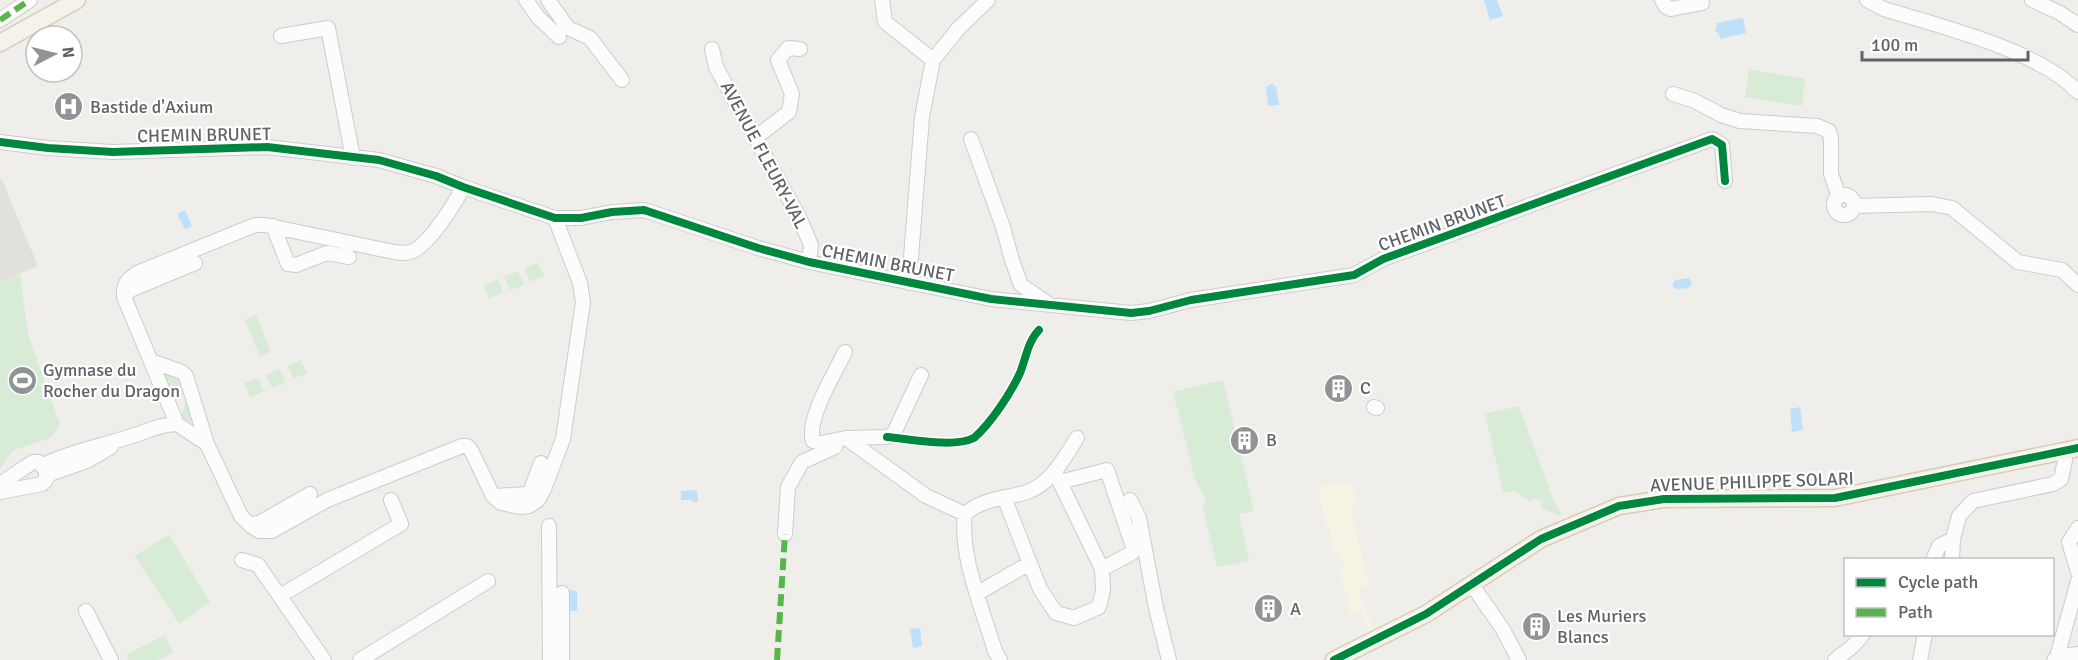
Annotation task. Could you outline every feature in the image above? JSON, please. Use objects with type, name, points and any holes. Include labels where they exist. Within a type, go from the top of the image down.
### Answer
[{"type":"main road","points":[[0,43],[77,0]]},
{"type":"main road","name":"AVENUE PHILIPPE SOLARI","points":[[1334,660],[1402,627],[1541,540],[1633,502],[1664,498],[1835,498],[2071,450]]},
{"type":"street","points":[[0,20],[30,0]]},
{"type":"street","points":[[526,0],[538,17],[559,37]]},
{"type":"street","points":[[548,0],[568,28],[590,38],[622,80]]},
{"type":"street","points":[[882,0],[885,22],[933,60]]},
{"type":"street","points":[[909,283],[922,117],[933,60],[958,29],[988,0]]},
{"type":"street","points":[[1662,0],[1666,7],[1671,9],[1702,3]]},
{"type":"street","points":[[1867,0],[1884,9],[2014,52],[2045,66],[2078,92]]},
{"type":"street","points":[[2032,0],[2060,13],[2078,25]]},
{"type":"street","points":[[282,36],[328,28],[353,158]]},
{"type":"street","points":[[756,137],[789,112],[792,94],[778,60],[788,48],[800,49]]},
{"type":"street","name":"AVENUE FLEURY-VAL","points":[[712,49],[716,67],[799,217],[811,245],[809,262]]},
{"type":"street","points":[[1673,94],[1740,121],[1818,126],[1829,131],[1831,139],[1830,174],[1839,197],[1849,196],[1854,206],[1932,204],[1952,208],[2018,262],[2062,270],[2078,285]]},
{"type":"street","points":[[971,138],[1021,285],[1047,303]]},
{"type":"street","name":"CHEMIN BRUNET","points":[[0,142],[113,152],[267,147],[379,160],[413,169],[555,219],[644,210],[758,248],[809,262],[991,299],[1131,313],[1149,311],[1191,300],[1354,275],[1383,259],[1712,139],[1722,145],[1725,181]]},
{"type":"street","points":[[177,424],[124,297],[123,287],[129,278],[255,225],[273,226],[394,252],[412,252],[424,243],[455,205],[463,187]]},
{"type":"street","points":[[151,361],[182,372],[189,383],[207,444],[241,516],[259,531],[272,531],[327,500],[462,446],[471,450],[493,496],[501,503],[520,507],[529,506],[538,500],[544,489],[562,439],[583,302],[580,283],[555,219]]},
{"type":"street","points":[[273,226],[288,264],[296,265],[327,253],[349,257]]},
{"type":"street","points":[[124,297],[130,290],[195,263]]},
{"type":"street","points":[[845,352],[815,416],[810,434],[813,441],[821,443],[846,438],[887,437],[894,433],[921,375]]},
{"type":"street","points":[[171,408],[182,402],[189,383]]},
{"type":"street","points":[[0,484],[33,462],[45,470],[87,461],[132,436],[166,424],[177,424],[207,444]]},
{"type":"street","points":[[846,438],[926,496],[965,514]]},
{"type":"street","points":[[785,534],[788,487],[802,462],[835,447],[846,438]]},
{"type":"street","points":[[1058,477],[1077,438]]},
{"type":"street","points":[[1952,558],[1953,539],[1959,516],[1973,501],[2053,484],[2061,479],[2065,460],[2071,450]]},
{"type":"street","points":[[493,496],[527,494],[531,490],[541,463]]},
{"type":"street","points":[[24,468],[23,479],[32,486]]},
{"type":"street","points":[[0,492],[42,484],[45,470]]},
{"type":"street","points":[[1000,660],[995,651],[967,556],[963,527],[965,514],[972,507],[985,501],[1029,492],[1058,477],[1107,470],[1133,547],[1132,553],[1102,569]]},
{"type":"street","points":[[1004,497],[1040,589],[1056,613],[1074,618],[1099,607],[1103,590],[1102,569],[1058,477]]},
{"type":"street","points":[[250,525],[261,522],[310,494]]},
{"type":"street","points":[[280,596],[401,524],[391,500]]},
{"type":"street","points":[[1130,500],[1139,518],[1156,608],[1169,660]]},
{"type":"street","points":[[549,526],[550,660]]},
{"type":"street","points":[[2078,528],[2068,542],[2078,572]]},
{"type":"street","points":[[1934,558],[1939,546],[1953,539]]},
{"type":"street","points":[[242,560],[258,566],[324,660]]},
{"type":"street","points":[[978,593],[1030,563]]},
{"type":"street","points":[[360,660],[488,581]]},
{"type":"street","points":[[2078,582],[2056,659],[2078,654]]},
{"type":"street","points":[[1472,585],[1502,628],[1519,660]]},
{"type":"street","points":[[561,592],[562,660]]},
{"type":"street","points":[[86,611],[111,660]]},
{"type":"street","points":[[1835,660],[1861,636]]},
{"type":"street","points":[[1920,660],[1925,636]]},
{"type":"shaded area","points":[[0,179],[38,266],[0,282]]},
{"type":"shaded area","points":[[1342,483],[1354,486],[1357,506],[1351,507],[1368,584],[1357,588],[1374,629],[1368,631],[1360,612],[1351,615],[1338,570],[1344,568],[1339,552],[1333,552],[1329,526],[1326,527],[1318,486]]},
{"type":"green space","points":[[1749,69],[1805,79],[1802,106],[1745,97]]},
{"type":"green space","points":[[538,263],[544,276],[530,282],[524,268]]},
{"type":"green space","points":[[518,271],[524,285],[510,290],[504,277]]},
{"type":"green space","name":"Gymnase du Rocher du Dragon","points":[[20,274],[28,335],[60,425],[50,438],[14,450],[0,469],[0,282]]},
{"type":"green space","points":[[498,279],[503,293],[489,299],[484,285]]},
{"type":"green space","points":[[256,315],[271,352],[260,356],[245,320]]},
{"type":"green space","points":[[301,360],[307,373],[293,379],[288,366]]},
{"type":"green space","points":[[280,369],[285,383],[272,388],[266,375]]},
{"type":"green space","points":[[164,372],[177,377],[180,385],[176,396],[172,396]]},
{"type":"green space","points":[[258,378],[264,391],[250,397],[244,383]]},
{"type":"green space","points":[[1223,380],[1254,511],[1239,514],[1249,561],[1217,567],[1202,504],[1206,502],[1193,475],[1173,392]]},
{"type":"green space","points":[[189,400],[197,425],[181,417],[186,401]]},
{"type":"green space","points":[[1519,406],[1553,499],[1562,515],[1559,516],[1540,507],[1543,502],[1534,498],[1531,502],[1515,492],[1503,491],[1485,414]]},
{"type":"green space","points":[[169,534],[210,602],[179,624],[135,556]]},
{"type":"green space","points":[[165,635],[173,653],[158,660],[129,660],[126,655]]},
{"type":"water","points":[[1484,0],[1497,0],[1503,16],[1490,20]]},
{"type":"water","points":[[1743,18],[1746,33],[1720,39],[1719,34],[1715,31],[1717,23]]},
{"type":"water","points":[[1273,83],[1273,86],[1276,86],[1279,105],[1268,106],[1266,87]]},
{"type":"water","points":[[185,210],[192,226],[185,229],[177,214]]},
{"type":"water","points":[[1689,278],[1692,283],[1689,288],[1677,289],[1672,286],[1675,280]]},
{"type":"water","points":[[1800,407],[1803,430],[1792,432],[1790,409]]},
{"type":"water","points":[[697,490],[698,502],[681,500],[681,491]]},
{"type":"water","points":[[568,590],[577,591],[577,611],[567,611]]},
{"type":"water","points":[[920,628],[922,646],[913,648],[910,629]]},
{"type":"marked path","points":[[0,20],[30,0]]},
{"type":"marked path","points":[[777,660],[785,534]]},
{"type":"cycle path","points":[[0,142],[113,152],[267,147],[379,160],[436,176],[555,218],[581,218],[612,212],[644,210],[758,248],[809,262],[991,299],[1131,313],[1149,311],[1191,300],[1354,275],[1383,259],[1712,139],[1722,145],[1725,181]]},
{"type":"cycle path","points":[[887,437],[944,443],[974,438],[994,416],[1011,389],[1020,373],[1030,344],[1039,330]]},
{"type":"cycle path","points":[[1334,660],[1426,614],[1541,539],[1619,506],[1664,499],[1835,498],[2078,448]]},
{"type":"place","name":"Bastide d'Axium","points":[[69,107]]},
{"type":"place","name":"Gymnase du Rocher du Dragon","points":[[22,380]]},
{"type":"place","name":"C","points":[[1339,388]]},
{"type":"place","name":"B","points":[[1245,440]]},
{"type":"place","name":"A","points":[[1269,609]]},
{"type":"place","name":"Les Muriers Blancs","points":[[1536,626]]}]
